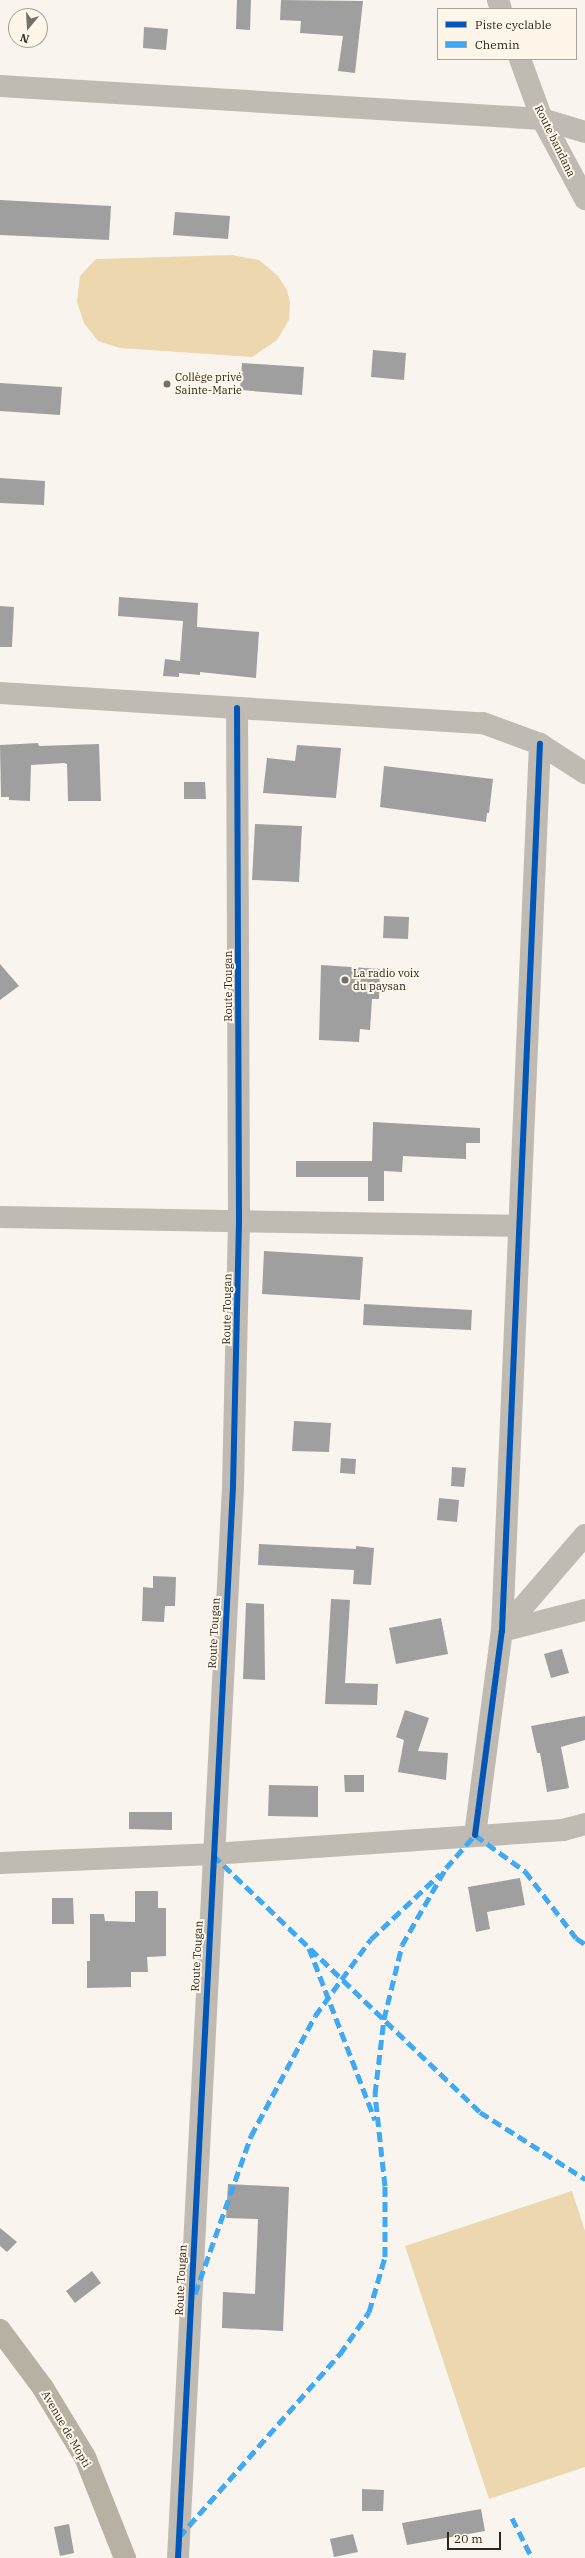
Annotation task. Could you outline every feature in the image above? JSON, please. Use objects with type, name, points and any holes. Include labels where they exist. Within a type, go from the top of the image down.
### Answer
[{"type":"main road","name":"Avenue de Mopti","points":[[0,2330],[43,2388],[85,2457],[125,2558]]},
{"type":"street","name":"Route bandana","points":[[520,60],[542,119],[585,199]]},
{"type":"street","points":[[0,86],[542,119],[585,132]]},
{"type":"street","points":[[0,693],[483,723],[540,744],[585,773]]},
{"type":"street","name":"Route Tougan","points":[[178,2558],[212,1854],[232,1486],[239,1220],[237,708]]},
{"type":"street","points":[[475,1835],[502,1631],[540,744]]},
{"type":"street","points":[[0,1217],[519,1226]]},
{"type":"street","points":[[502,1631],[585,1535]]},
{"type":"street","points":[[502,1631],[585,1610]]},
{"type":"street","points":[[0,1863],[212,1854],[563,1830],[585,1824]]},
{"type":"shaded area","points":[[232,255],[259,260],[278,276],[287,290],[290,303],[289,320],[277,340],[252,357],[120,348],[98,341],[84,323],[77,302],[80,276],[96,259]]},
{"type":"shaded area","points":[[572,2191],[585,2231],[585,2467],[489,2499],[405,2246]]},
{"type":"building","points":[[237,0],[251,0],[250,30],[236,29]]},
{"type":"building","points":[[281,0],[363,1],[355,73],[338,71],[343,36],[300,33],[301,21],[280,20]]},
{"type":"building","points":[[144,27],[168,29],[166,50],[143,48]]},
{"type":"building","points":[[0,200],[111,206],[109,240],[0,235]]},
{"type":"building","points":[[175,212],[230,216],[228,239],[173,235]]},
{"type":"building","points":[[373,350],[406,353],[404,380],[371,377]]},
{"type":"building","points":[[242,363],[304,367],[302,395],[240,390]]},
{"type":"building","points":[[0,383],[62,387],[60,415],[0,411]]},
{"type":"building","points":[[0,478],[45,481],[44,505],[0,503]]},
{"type":"building","points":[[119,597],[198,603],[197,627],[259,632],[256,678],[200,672],[200,675],[179,673],[179,677],[163,676],[165,659],[180,661],[183,621],[118,616]]},
{"type":"building","points":[[0,606],[14,607],[12,647],[0,647]]},
{"type":"building","points":[[38,743],[39,746],[99,744],[101,801],[68,801],[67,764],[64,763],[31,765],[30,801],[9,800],[9,797],[1,797],[0,745]]},
{"type":"building","points":[[297,745],[341,748],[336,798],[263,793],[267,758],[295,761]]},
{"type":"building","points":[[384,766],[493,779],[489,813],[487,813],[486,822],[380,807]]},
{"type":"building","points":[[184,782],[205,782],[206,799],[184,799]]},
{"type":"building","points":[[255,824],[302,826],[299,882],[252,880]]},
{"type":"building","points":[[384,916],[409,917],[408,939],[383,938]]},
{"type":"building","points":[[0,964],[19,986],[0,1000]]},
{"type":"building","points":[[321,965],[380,969],[379,999],[372,999],[370,1030],[360,1029],[359,1042],[319,1040]]},
{"type":"building","points":[[373,1122],[480,1128],[480,1143],[466,1143],[466,1159],[403,1156],[402,1172],[384,1171],[384,1201],[368,1201],[368,1177],[296,1177],[296,1161],[372,1161]]},
{"type":"building","points":[[264,1251],[363,1257],[360,1300],[262,1294]]},
{"type":"building","points":[[364,1304],[472,1310],[471,1330],[363,1325]]},
{"type":"building","points":[[294,1421],[331,1423],[329,1452],[292,1451]]},
{"type":"building","points":[[341,1458],[356,1459],[355,1474],[340,1473]]},
{"type":"building","points":[[452,1467],[466,1468],[464,1487],[451,1486]]},
{"type":"building","points":[[439,1498],[459,1500],[457,1522],[437,1520]]},
{"type":"building","points":[[259,1544],[356,1549],[356,1546],[374,1548],[371,1585],[353,1584],[354,1570],[258,1565]]},
{"type":"building","points":[[153,1576],[176,1577],[175,1606],[165,1606],[164,1622],[142,1621],[143,1587],[153,1588]]},
{"type":"building","points":[[331,1599],[350,1600],[345,1683],[378,1684],[377,1705],[325,1704]]},
{"type":"building","points":[[246,1603],[264,1604],[265,1680],[243,1679]]},
{"type":"building","points":[[441,1618],[448,1654],[396,1664],[389,1628]]},
{"type":"building","points":[[562,1649],[569,1673],[551,1678],[544,1654]]},
{"type":"building","points":[[405,1710],[429,1718],[418,1751],[448,1753],[446,1780],[398,1772],[404,1740],[396,1737]]},
{"type":"building","points":[[585,1716],[585,1740],[561,1747],[569,1788],[547,1792],[540,1753],[537,1753],[531,1726]]},
{"type":"building","points":[[344,1775],[364,1775],[364,1792],[345,1792]]},
{"type":"building","points":[[269,1785],[318,1786],[318,1817],[268,1816]]},
{"type":"building","points":[[129,1812],[172,1812],[172,1830],[129,1829]]},
{"type":"building","points":[[520,1878],[525,1905],[487,1912],[490,1929],[476,1932],[468,1887]]},
{"type":"building","points":[[135,1891],[158,1891],[158,1908],[166,1908],[166,1956],[147,1957],[148,1972],[131,1972],[131,1987],[87,1988],[87,1961],[90,1961],[90,1914],[104,1914],[105,1921],[135,1922]]},
{"type":"building","points":[[52,1898],[73,1898],[74,1924],[52,1924]]},
{"type":"building","points":[[228,2184],[289,2187],[283,2331],[222,2328],[223,2292],[255,2294],[258,2219],[226,2218]]},
{"type":"building","points":[[0,2228],[17,2242],[7,2252],[0,2246]]},
{"type":"building","points":[[92,2271],[101,2283],[75,2303],[66,2291]]},
{"type":"building","points":[[362,2489],[384,2490],[383,2511],[362,2511]]},
{"type":"building","points":[[481,2509],[485,2531],[407,2545],[402,2523]]},
{"type":"building","points":[[69,2524],[74,2553],[60,2556],[54,2527]]},
{"type":"building","points":[[353,2534],[358,2552],[334,2557],[330,2539]]},
{"type":"marked path","points":[[179,2537],[340,2354],[369,2312],[385,2257],[385,2186],[375,2094],[384,2019],[402,1945],[446,1868],[475,1835],[525,1871],[576,1938],[585,1944]]},
{"type":"marked path","points":[[213,1855],[480,2112],[585,2179]]},
{"type":"marked path","points":[[195,2294],[251,2136],[315,2016],[371,1939],[440,1874]]},
{"type":"marked path","points":[[309,1948],[375,2120]]},
{"type":"marked path","points":[[512,2518],[532,2558]]},
{"type":"cycle path","points":[[178,2558],[233,1486],[239,1220],[237,708]]},
{"type":"cycle path","points":[[475,1835],[502,1631],[540,744]]},
{"type":"place","name":"Collège privé Sainte-Marie","points":[[167,384]]},
{"type":"place","name":"La radio voix du paysan","points":[[345,980]]}]
